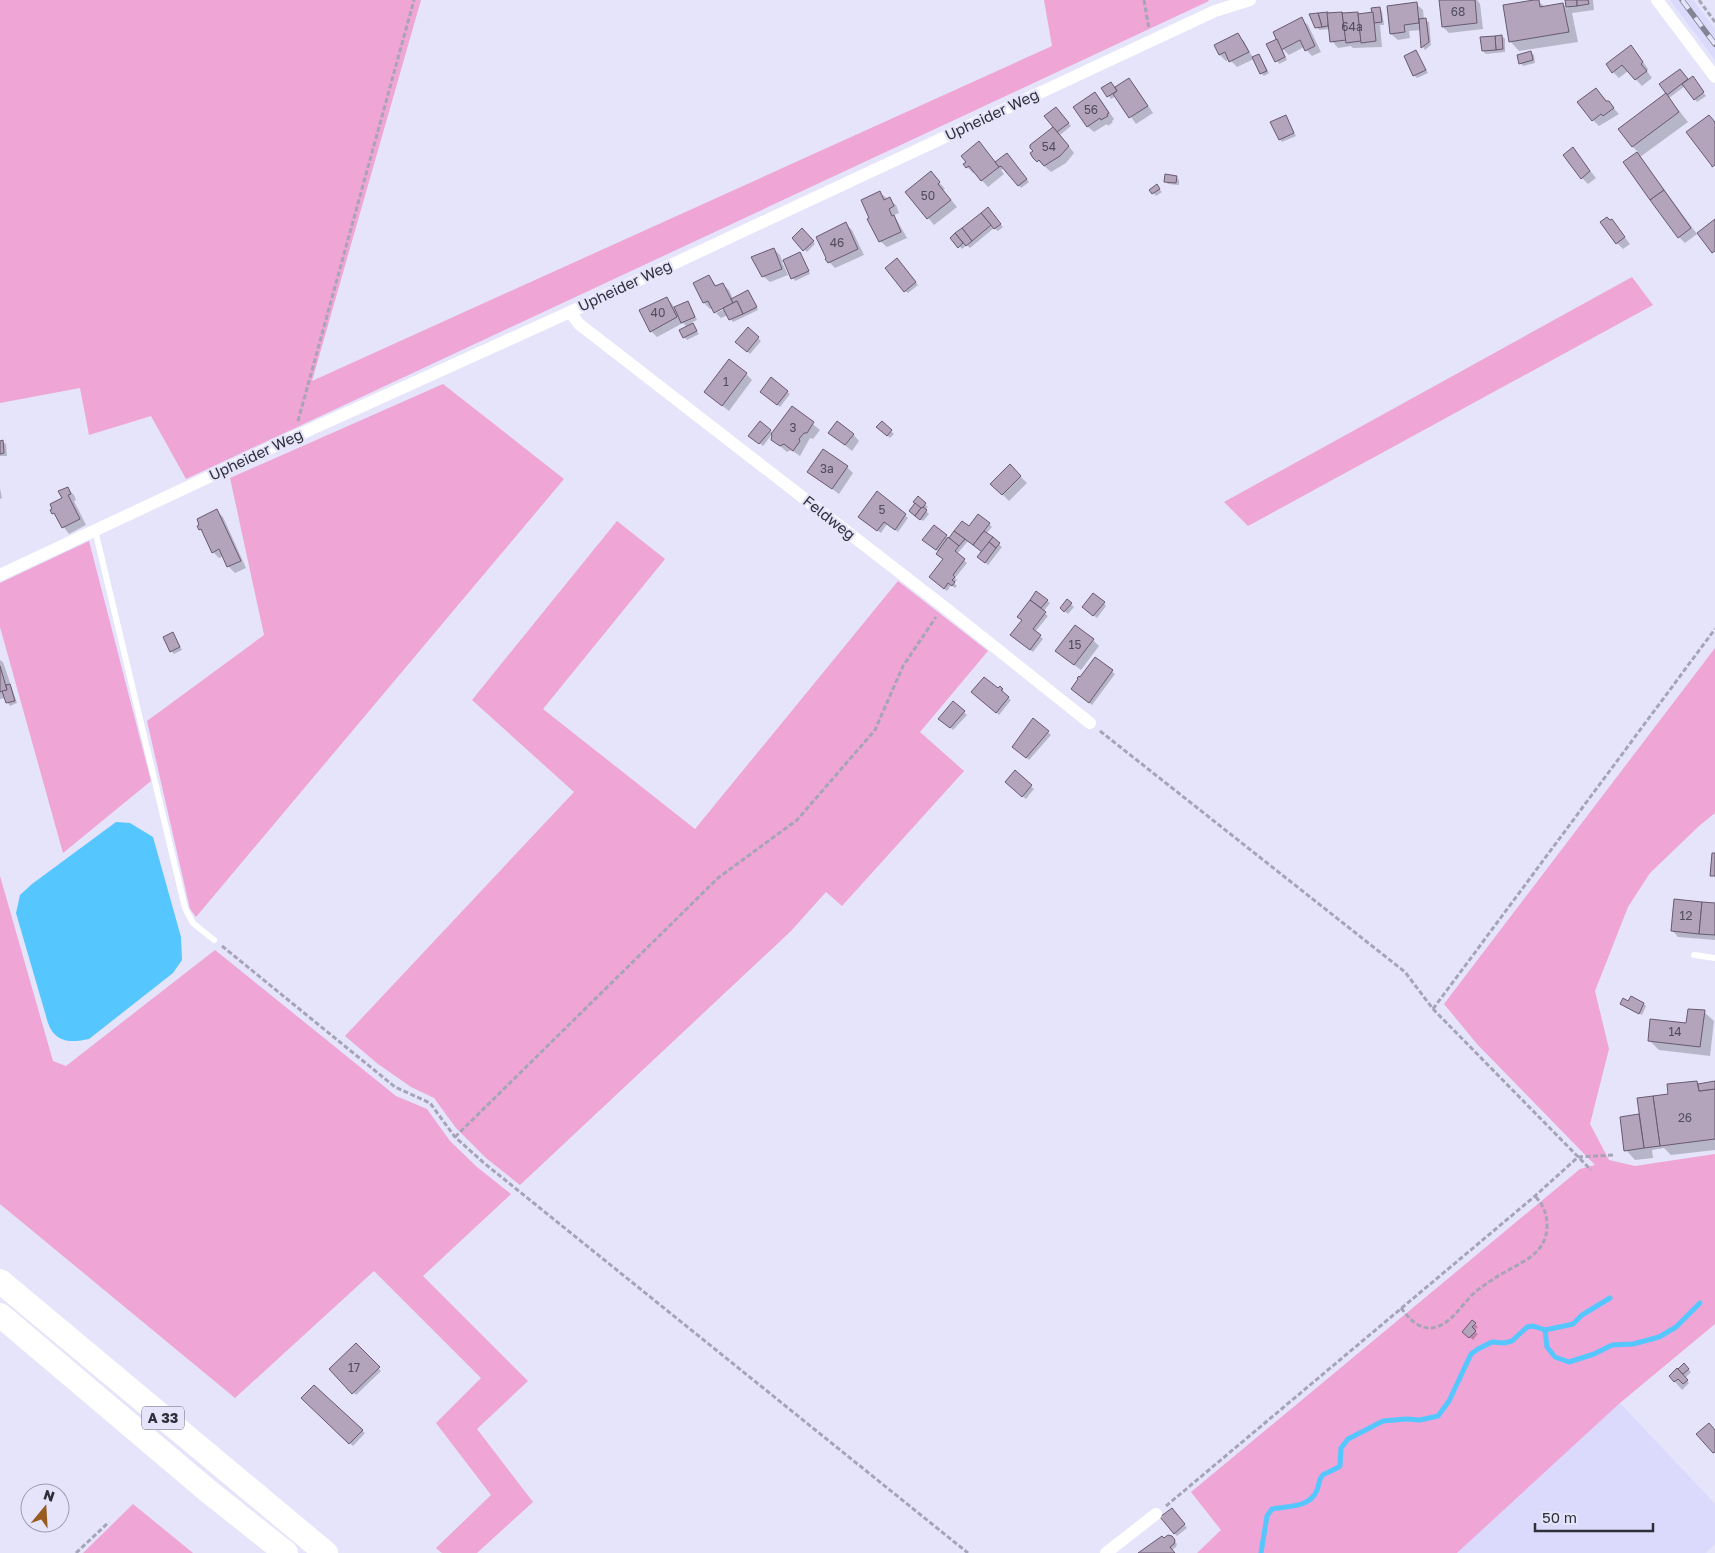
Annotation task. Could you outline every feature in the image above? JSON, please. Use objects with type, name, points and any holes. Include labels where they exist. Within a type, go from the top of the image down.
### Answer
[{"type":"highway","name":"A 33","points":[[0,1281],[326,1553]]},
{"type":"highway","name":"A 33","points":[[0,1315],[208,1491],[286,1553]]},
{"type":"street","name":"Upheider Weg","points":[[0,575],[1215,11],[1250,0]]},
{"type":"street","points":[[1657,0],[1715,77]]},
{"type":"street","name":"Feldweg","points":[[570,312],[579,324],[943,606],[1090,723]]},
{"type":"street","points":[[1106,1553],[1156,1514]]},
{"type":"lane","points":[[95,530],[185,908],[193,923],[214,940]]},
{"type":"lane","points":[[1694,955],[1715,958]]},
{"type":"path","points":[[294,437],[414,0]]},
{"type":"path","points":[[1144,0],[1150,41]]},
{"type":"path","points":[[1699,0],[1715,22]]},
{"type":"path","points":[[455,1137],[718,878],[796,820],[875,730],[903,666],[943,606]]},
{"type":"path","points":[[1432,1009],[1715,629]]},
{"type":"path","points":[[1090,723],[1404,972],[1432,1009],[1591,1170]]},
{"type":"path","points":[[214,940],[395,1087],[430,1103],[455,1137],[492,1169],[968,1553]]},
{"type":"path","points":[[1156,1514],[1535,1196],[1578,1157],[1613,1155]]},
{"type":"path","points":[[1401,1308],[1408,1318],[1421,1326],[1429,1328],[1443,1324],[1477,1290],[1538,1252],[1544,1242],[1547,1220],[1544,1206],[1535,1196]]},
{"type":"path","points":[[76,1553],[109,1522]]},
{"type":"shaded area","points":[[0,0],[421,0],[312,381],[1052,46],[1044,0],[1209,1],[186,479],[151,416],[89,435],[80,388],[0,403]]},
{"type":"shaded area","points":[[1670,0],[1693,0],[1715,29],[1715,60]]},
{"type":"shaded area","points":[[1632,277],[1653,305],[1248,526],[1224,502]]},
{"type":"shaded area","points":[[443,384],[564,479],[196,917],[190,909],[147,721],[264,635],[230,478]]},
{"type":"shaded area","points":[[617,521],[665,559],[543,709],[695,829],[898,581],[988,651],[920,732],[964,771],[842,906],[826,892],[791,931],[520,1185],[486,1158],[456,1128],[434,1098],[411,1087],[378,1064],[345,1036],[574,792],[472,700]]},
{"type":"shaded area","points":[[89,541],[151,781],[63,853],[0,627],[0,583]]},
{"type":"shaded area","points":[[1715,648],[1715,813],[1650,873],[1628,907],[1595,991],[1609,1049],[1590,1124],[1609,1160],[1635,1166],[1715,1154],[1715,1324],[1620,1403],[1457,1553],[1197,1553],[1221,1530],[1191,1492],[1580,1169],[1595,1165],[1477,1044],[1444,1004]]},
{"type":"shaded area","points":[[0,876],[53,1061],[66,1066],[215,950],[396,1096],[427,1109],[450,1141],[477,1167],[511,1194],[423,1276],[528,1381],[477,1429],[533,1502],[477,1553],[442,1553],[436,1548],[491,1495],[436,1423],[481,1378],[374,1271],[235,1398],[0,1204]]},
{"type":"shaded area","points":[[1620,1403],[1715,1504],[1715,1544],[1706,1553],[1457,1553]]},
{"type":"shaded area","points":[[133,1504],[193,1553],[83,1553]]},
{"type":"water","points":[[116,822],[130,823],[153,837],[181,937],[182,960],[173,973],[89,1039],[64,1040],[51,1030],[48,1023],[16,913],[20,895]]},
{"type":"building","points":[[1439,0],[1475,0],[1477,23],[1442,27]]},
{"type":"building","points":[[1539,0],[1540,7],[1563,3],[1569,32],[1509,42],[1503,5]]},
{"type":"building","points":[[1565,0],[1577,0],[1577,6],[1566,7]]},
{"type":"building","points":[[1577,0],[1588,0],[1589,4],[1577,6]]},
{"type":"building","points":[[1417,2],[1419,23],[1404,25],[1405,32],[1390,34],[1387,6]]},
{"type":"building","points":[[1380,7],[1382,22],[1374,23],[1371,8]]},
{"type":"building","points":[[1328,12],[1328,26],[1322,27],[1318,13]]},
{"type":"building","points":[[1342,12],[1346,40],[1330,42],[1327,13]]},
{"type":"building","points":[[1342,12],[1358,12],[1361,41],[1346,43]]},
{"type":"building","points":[[1373,12],[1376,41],[1361,43],[1358,14]]},
{"type":"building","points":[[1318,13],[1322,27],[1315,28],[1309,14]]},
{"type":"building","points":[[1302,17],[1315,46],[1305,51],[1300,40],[1281,50],[1273,32]]},
{"type":"building","points":[[1426,18],[1429,42],[1421,48],[1419,19]]},
{"type":"building","points":[[1238,33],[1249,52],[1229,62],[1225,52],[1219,55],[1214,45]]},
{"type":"building","points":[[1502,35],[1503,49],[1496,50],[1495,36]]},
{"type":"building","points":[[1495,36],[1496,50],[1482,51],[1480,37]]},
{"type":"building","points":[[1277,39],[1285,57],[1275,62],[1266,44]]},
{"type":"building","points":[[1631,45],[1647,71],[1635,80],[1622,65],[1612,73],[1606,64]]},
{"type":"building","points":[[1416,50],[1426,70],[1413,76],[1404,56]]},
{"type":"building","points":[[1531,51],[1533,60],[1519,64],[1517,55]]},
{"type":"building","points":[[1259,54],[1267,71],[1260,74],[1252,57]]},
{"type":"building","points":[[1680,69],[1688,79],[1667,95],[1659,84]]},
{"type":"building","points":[[1693,76],[1704,92],[1694,100],[1682,84]]},
{"type":"building","points":[[1129,78],[1148,106],[1129,118],[1113,94],[1117,91],[1115,87]]},
{"type":"building","points":[[1111,82],[1117,91],[1107,97],[1101,88]]},
{"type":"building","points":[[1596,88],[1614,108],[1592,121],[1577,102]]},
{"type":"building","points":[[1095,92],[1109,113],[1107,114],[1108,116],[1101,120],[1100,118],[1087,127],[1073,107]]},
{"type":"building","points":[[1666,93],[1679,112],[1632,147],[1618,129]]},
{"type":"building","points":[[1056,107],[1069,123],[1057,132],[1044,116]]},
{"type":"building","points":[[1286,115],[1294,133],[1279,140],[1270,122]]},
{"type":"building","points":[[1709,115],[1715,122],[1715,165],[1712,167],[1686,132]]},
{"type":"building","points":[[1053,127],[1069,146],[1060,156],[1044,166],[1039,160],[1037,162],[1033,158],[1030,153],[1033,151],[1030,145]]},
{"type":"building","points":[[979,141],[999,167],[981,181],[969,166],[966,168],[963,164],[966,162],[961,156]]},
{"type":"building","points":[[1573,147],[1590,171],[1581,179],[1563,155]]},
{"type":"building","points":[[1637,152],[1664,190],[1650,200],[1623,162]]},
{"type":"building","points":[[1007,153],[1027,179],[1018,186],[1001,166],[999,167],[995,162]]},
{"type":"building","points":[[931,171],[940,182],[938,184],[951,200],[927,219],[905,192]]},
{"type":"building","points":[[1165,174],[1177,176],[1176,183],[1164,182]]},
{"type":"building","points":[[1157,184],[1160,189],[1152,194],[1149,190]]},
{"type":"building","points":[[1664,190],[1691,228],[1678,238],[1650,200]]},
{"type":"building","points":[[880,191],[884,200],[890,197],[894,206],[889,209],[892,216],[894,215],[901,232],[879,242],[867,219],[869,218],[861,200]]},
{"type":"building","points":[[988,207],[1001,224],[994,229],[981,213]]},
{"type":"building","points":[[981,213],[991,225],[972,241],[962,228]]},
{"type":"building","points":[[1607,217],[1610,220],[1612,219],[1625,237],[1616,244],[1600,222]]},
{"type":"building","points":[[1715,219],[1715,251],[1712,253],[1697,233]]},
{"type":"building","points":[[846,222],[858,249],[828,263],[816,237]]},
{"type":"building","points":[[802,228],[814,241],[803,251],[792,238]]},
{"type":"building","points":[[962,228],[972,241],[966,246],[955,233]]},
{"type":"building","points":[[955,233],[963,243],[958,248],[950,238]]},
{"type":"building","points":[[774,248],[782,269],[762,277],[751,257]]},
{"type":"building","points":[[800,252],[809,271],[791,279],[783,260]]},
{"type":"building","points":[[897,258],[916,282],[904,292],[885,268]]},
{"type":"building","points":[[709,275],[715,286],[723,283],[733,303],[714,313],[708,301],[703,303],[693,283]]},
{"type":"building","points":[[748,290],[757,307],[743,314],[737,301],[733,303],[731,299]]},
{"type":"building","points":[[667,297],[677,317],[650,332],[639,310]]},
{"type":"building","points":[[688,301],[695,317],[681,323],[674,307]]},
{"type":"building","points":[[737,301],[743,314],[729,320],[723,308]]},
{"type":"building","points":[[693,323],[697,331],[683,338],[679,330]]},
{"type":"building","points":[[748,327],[759,337],[747,352],[735,342]]},
{"type":"building","points":[[729,359],[747,373],[722,406],[704,392]]},
{"type":"building","points":[[771,377],[788,391],[777,405],[760,392]]},
{"type":"building","points":[[792,406],[814,422],[807,433],[804,433],[799,439],[800,441],[793,451],[784,444],[780,446],[771,440],[771,434]]},
{"type":"building","points":[[760,421],[771,430],[759,444],[748,436]]},
{"type":"building","points":[[837,421],[854,434],[845,445],[828,433]]},
{"type":"building","points":[[882,421],[892,430],[887,436],[876,427]]},
{"type":"building","points":[[3,440],[4,453],[0,454],[0,441]]},
{"type":"building","points":[[823,449],[848,466],[832,489],[807,472]]},
{"type":"building","points":[[1010,464],[1021,476],[1002,495],[990,484]]},
{"type":"building","points":[[68,487],[71,494],[68,495],[80,519],[62,528],[54,513],[52,514],[50,510],[52,509],[50,504],[62,498],[58,491]]},
{"type":"building","points":[[877,491],[906,514],[895,530],[884,522],[877,531],[858,517]]},
{"type":"building","points":[[918,496],[926,503],[922,509],[913,502]]},
{"type":"building","points":[[915,503],[921,508],[915,516],[909,511]]},
{"type":"building","points":[[923,507],[927,510],[920,520],[915,516]]},
{"type":"building","points":[[217,509],[241,561],[227,567],[219,549],[212,553],[201,529],[199,530],[197,526],[199,525],[197,519]]},
{"type":"building","points":[[978,514],[990,523],[973,545],[954,531],[962,521],[969,526]]},
{"type":"building","points":[[934,525],[947,535],[936,550],[922,540]]},
{"type":"building","points":[[954,531],[965,539],[959,546],[949,538]]},
{"type":"building","points":[[984,531],[993,537],[982,552],[973,545]]},
{"type":"building","points":[[948,537],[959,546],[955,551],[965,559],[953,575],[955,577],[952,580],[955,582],[952,586],[948,583],[944,589],[929,577],[943,559],[936,554]]},
{"type":"building","points":[[993,537],[1000,543],[996,548],[989,542]]},
{"type":"building","points":[[989,542],[996,548],[985,563],[977,557]]},
{"type":"building","points":[[1036,591],[1048,600],[1041,608],[1030,600]]},
{"type":"building","points":[[1093,593],[1105,602],[1093,616],[1082,607]]},
{"type":"building","points":[[1067,599],[1072,603],[1064,612],[1060,608]]},
{"type":"building","points":[[1030,600],[1046,612],[1033,629],[1041,635],[1030,650],[1010,635],[1022,620],[1017,617]]},
{"type":"building","points":[[1075,625],[1094,639],[1074,665],[1055,651]]},
{"type":"building","points":[[173,632],[180,647],[170,652],[163,637]]},
{"type":"building","points":[[1095,657],[1113,670],[1089,703],[1071,689],[1077,678],[1080,677]]},
{"type":"building","points":[[0,666],[7,690],[0,692]]},
{"type":"building","points":[[984,677],[998,688],[1000,686],[1003,689],[1001,690],[1009,697],[996,713],[971,692]]},
{"type":"building","points":[[10,684],[15,701],[6,703],[2,691],[7,690],[6,685]]},
{"type":"building","points":[[953,701],[965,711],[950,728],[938,719]]},
{"type":"building","points":[[1033,718],[1049,731],[1026,758],[1012,747]]},
{"type":"building","points":[[1015,770],[1032,785],[1022,797],[1005,782]]},
{"type":"building","points":[[1712,853],[1715,853],[1715,876],[1710,876]]},
{"type":"building","points":[[1674,899],[1702,902],[1699,934],[1671,931]]},
{"type":"building","points":[[1702,902],[1715,903],[1715,935],[1699,934]]},
{"type":"building","points":[[1631,996],[1644,1003],[1639,1014],[1620,1004],[1623,998],[1628,1001]]},
{"type":"building","points":[[1688,1009],[1705,1010],[1700,1047],[1648,1041],[1650,1019],[1686,1023]]},
{"type":"building","points":[[1697,1081],[1699,1091],[1715,1089],[1715,1139],[1660,1146],[1653,1096],[1668,1094],[1667,1084]]},
{"type":"building","points":[[1715,1081],[1715,1089],[1699,1091],[1698,1084]]},
{"type":"building","points":[[1653,1096],[1660,1146],[1644,1148],[1637,1098]]},
{"type":"building","points":[[1639,1114],[1644,1148],[1624,1151],[1620,1117]]},
{"type":"building","points":[[1472,1320],[1476,1323],[1472,1327],[1476,1331],[1469,1338],[1462,1332]]},
{"type":"building","points":[[356,1343],[380,1367],[352,1394],[329,1369]]},
{"type":"building","points":[[1684,1363],[1689,1369],[1683,1374],[1678,1369]]},
{"type":"building","points":[[1677,1368],[1688,1380],[1683,1384],[1678,1379],[1674,1382],[1669,1376]]},
{"type":"building","points":[[314,1385],[363,1430],[349,1444],[301,1398]]},
{"type":"building","points":[[1709,1423],[1715,1430],[1715,1452],[1713,1453],[1696,1434]]},
{"type":"building","points":[[1172,1508],[1185,1524],[1174,1534],[1160,1517]]},
{"type":"building","points":[[1168,1535],[1172,1536],[1175,1540],[1174,1544],[1170,1547],[1175,1553],[1138,1553],[1162,1536],[1164,1538]]},
{"type":"waterway","points":[[1261,1553],[1267,1516],[1272,1509],[1298,1505],[1314,1496],[1322,1476],[1340,1466],[1341,1448],[1348,1439],[1383,1421],[1420,1420],[1438,1416],[1449,1401],[1471,1354],[1478,1349],[1492,1342],[1504,1343],[1512,1341],[1527,1327],[1533,1326],[1545,1330],[1573,1324],[1582,1315],[1610,1298]]},
{"type":"waterway","points":[[1545,1330],[1547,1347],[1555,1357],[1569,1362],[1594,1354],[1612,1345],[1633,1344],[1659,1337],[1676,1327],[1700,1303]]},
{"type":"railway","points":[[1682,0],[1715,44]]}]
